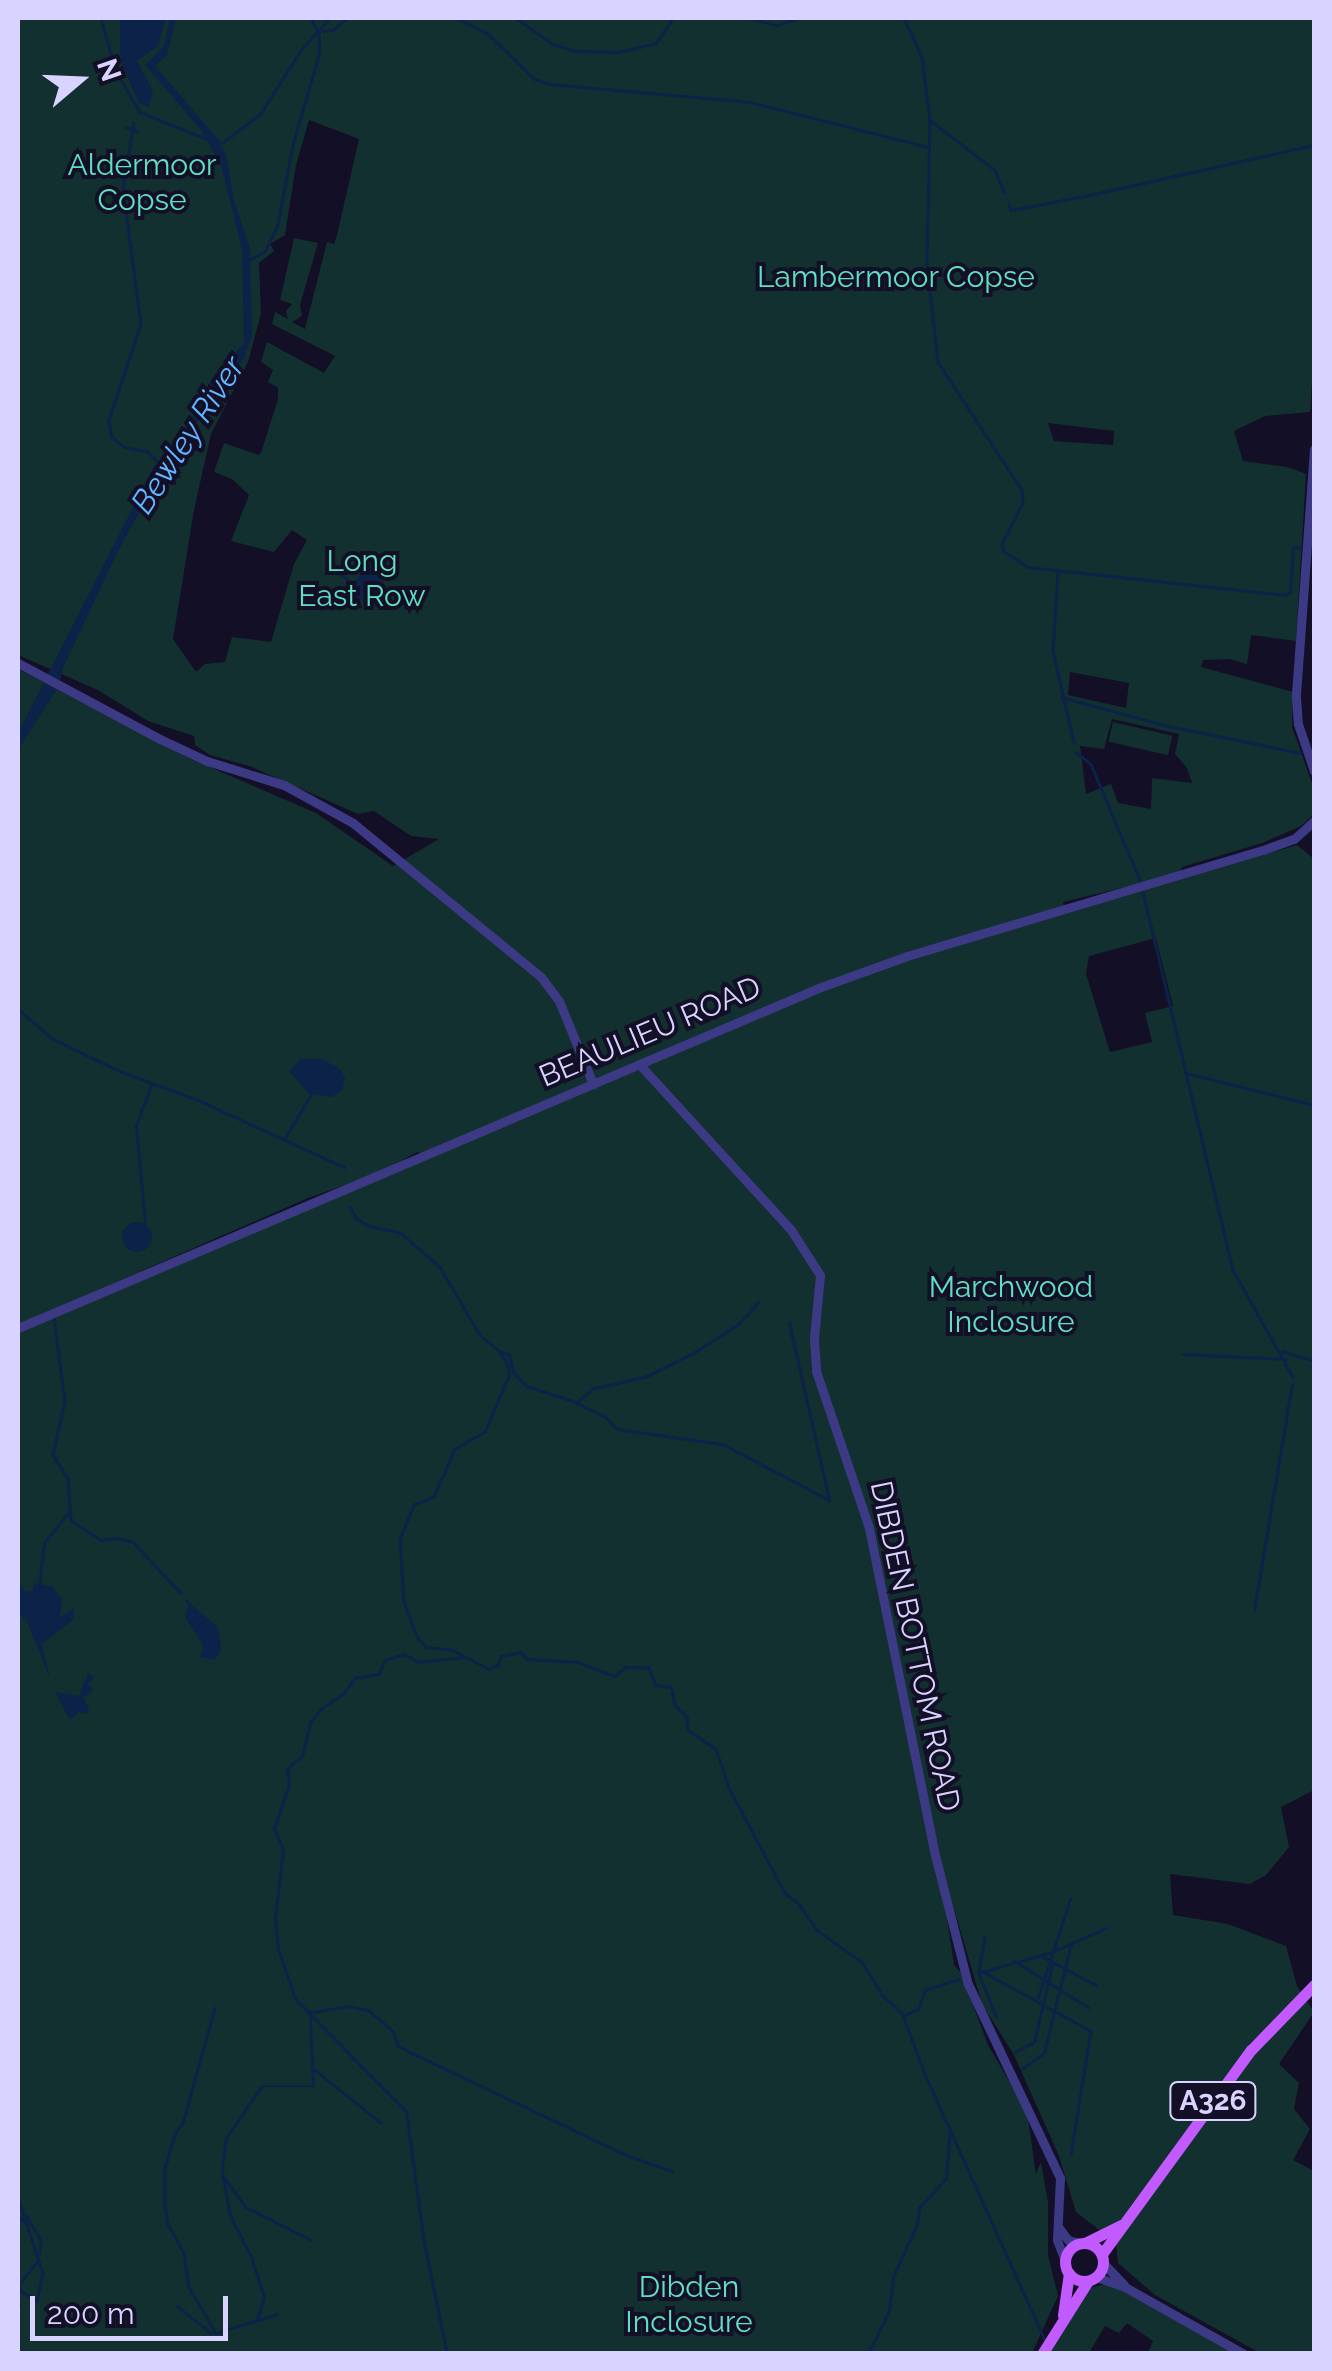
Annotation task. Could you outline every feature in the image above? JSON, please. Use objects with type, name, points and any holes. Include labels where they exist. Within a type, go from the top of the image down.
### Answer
[{"type":"main road","name":"A326","points":[[1102,2258],[1122,2224],[1251,2050],[1314,1985]]},
{"type":"main road","name":"A326","points":[[1082,2243],[1122,2224]]},
{"type":"main road","points":[[1042,2354],[1102,2258],[1082,2243],[1068,2253],[1062,2319]]},
{"type":"main road","points":[[1067,2268],[1092,2279]]},
{"type":"street","points":[[1314,448],[1296,697],[1298,724],[1314,772]]},
{"type":"street","points":[[18,663],[160,739],[207,761],[284,785],[353,823],[541,977],[559,1002],[593,1084]]},
{"type":"street","name":"BEAULIEU ROAD","points":[[18,1328],[877,966],[1263,850],[1294,838],[1314,821]]},
{"type":"street","name":"DIBDEN BOTTOM ROAD","points":[[639,1064],[792,1230],[820,1276],[822,1295],[814,1338],[816,1370],[869,1528],[934,1851],[968,1984],[1060,2178],[1058,2253],[1067,2268]]},
{"type":"street","points":[[1059,2228],[1065,2237],[1082,2243]]},
{"type":"street","points":[[1102,2258],[1126,2287]]},
{"type":"street","points":[[1092,2279],[1126,2287],[1244,2354]]},
{"type":"green space","points":[[18,18],[1314,18],[1314,353],[1310,412],[1265,416],[1234,431],[1243,461],[1287,467],[1306,474],[1296,641],[1251,635],[1247,664],[1229,659],[1203,660],[1201,667],[1293,692],[1292,727],[1314,789],[1313,815],[1301,826],[1262,843],[1182,867],[1180,874],[1063,902],[1065,914],[1297,845],[1314,859],[1314,1790],[1281,1807],[1289,1847],[1266,1875],[1250,1884],[1170,1874],[1173,1915],[1228,1924],[1286,1946],[1297,1986],[1314,2012],[1279,2064],[1299,2083],[1294,2109],[1310,2129],[1293,2160],[1314,2171],[1314,2353],[1260,2353],[1155,2295],[1118,2263],[1116,2243],[1076,2212],[1059,2156],[1014,2055],[982,2004],[950,1895],[944,1898],[954,1965],[961,1973],[988,2045],[1027,2112],[1036,2174],[1041,2162],[1048,2202],[1048,2255],[1058,2296],[1032,2353],[18,2353],[18,1330],[430,1155],[417,1152],[379,1173],[308,1198],[18,1325],[18,669],[189,758],[316,813],[393,866],[439,839],[411,836],[374,811],[358,814],[252,767],[210,755],[195,745],[194,736],[148,721],[98,690],[18,655]],"holes":[[[309,120],[359,139],[337,235],[334,244],[327,242],[305,329],[292,322],[302,316],[300,305],[318,243],[294,238],[280,300],[292,304],[286,311],[288,319],[275,312],[272,324],[335,356],[324,373],[267,342],[261,362],[273,370],[268,382],[278,388],[278,399],[262,450],[259,455],[224,443],[214,472],[232,479],[249,495],[231,541],[274,552],[292,530],[307,540],[294,564],[271,642],[232,637],[225,662],[205,664],[196,672],[173,639],[194,510],[211,434],[248,362],[261,314],[259,263],[274,251],[270,244],[285,235],[296,165]],[[1048,423],[1114,431],[1113,445],[1054,441]],[[1070,672],[1129,683],[1126,708],[1068,695]],[[1112,719],[1179,734],[1175,754],[1187,768],[1192,783],[1152,778],[1151,809],[1118,803],[1111,784],[1086,794],[1080,746],[1104,749]],[[1156,938],[1173,1006],[1145,1013],[1152,1042],[1110,1052],[1086,974],[1089,956]]]},
{"type":"green space","points":[[1113,722],[1172,736],[1168,755],[1109,741]]},
{"type":"green space","points":[[1105,2284],[1123,2290],[1237,2353],[1148,2353],[1153,2341],[1127,2323],[1119,2333],[1105,2326],[1089,2353],[1048,2354],[1079,2300],[1090,2288]]},
{"type":"water","points":[[120,18],[166,18],[158,46],[137,61],[153,91],[149,107],[138,102],[120,59]]},
{"type":"water","name":"Bewley River","points":[[170,18],[176,18],[167,55],[155,66],[219,140],[227,159],[234,200],[250,248],[252,336],[242,362],[214,389],[189,437],[158,478],[118,551],[63,668],[59,686],[18,750],[18,733],[154,466],[187,429],[210,381],[244,343],[242,249],[221,165],[201,130],[145,65],[164,46]]},
{"type":"water","points":[[369,568],[381,574],[386,591],[377,607],[348,594],[353,582]]},
{"type":"water","points":[[301,1059],[322,1059],[340,1069],[345,1078],[342,1090],[331,1097],[309,1094],[289,1071]]},
{"type":"water","points":[[137,1222],[148,1226],[152,1237],[148,1248],[137,1252],[126,1248],[122,1237],[126,1226]]},
{"type":"water","points":[[18,1582],[26,1592],[33,1590],[34,1583],[53,1587],[62,1600],[60,1617],[74,1608],[73,1620],[42,1644],[50,1678],[27,1622],[18,1612]]},
{"type":"water","points":[[189,1603],[218,1627],[221,1649],[215,1660],[200,1657],[203,1645],[185,1617]]},
{"type":"water","points":[[88,1673],[94,1677],[88,1685],[93,1690],[83,1698],[89,1708],[87,1714],[79,1712],[70,1720],[55,1692],[79,1696]]},
{"type":"waterway","points":[[101,18],[116,71],[140,112],[209,140]]},
{"type":"waterway","points":[[249,260],[265,251],[277,226],[293,143],[319,54],[319,34],[310,18]]},
{"type":"waterway","points":[[222,143],[260,114],[303,47],[330,18]]},
{"type":"waterway","points":[[323,31],[333,30],[347,18]]},
{"type":"waterway","points":[[456,18],[487,33],[535,79],[550,84],[750,102],[928,147]]},
{"type":"waterway","points":[[516,18],[553,44],[576,51],[618,52],[656,43],[673,18]]},
{"type":"waterway","points":[[748,18],[777,25],[799,18]]},
{"type":"waterway","points":[[904,18],[922,57],[930,120],[995,170],[1005,193]]},
{"type":"waterway","points":[[930,120],[927,265],[938,362],[1022,490],[1023,503],[1002,544],[1004,551],[1028,567],[1285,595],[1290,592],[1293,548],[1299,547]]},
{"type":"waterway","name":"Bewley River","points":[[134,123],[123,189],[141,324],[109,420],[112,437],[125,447],[148,452],[158,462]]},
{"type":"waterway","points":[[126,127],[137,131]]},
{"type":"waterway","points":[[1009,204],[1011,210],[1090,195],[1314,145]]},
{"type":"waterway","points":[[327,564],[352,583]]},
{"type":"waterway","points":[[1058,572],[1053,651],[1074,743]]},
{"type":"waterway","points":[[1061,697],[1164,725],[1300,753]]},
{"type":"waterway","points":[[1076,752],[1091,764],[1140,880]]},
{"type":"waterway","points":[[1143,892],[1233,1270],[1293,1377]]},
{"type":"waterway","points":[[18,1009],[53,1039],[344,1167]]},
{"type":"waterway","points":[[1186,1073],[1314,1105]]},
{"type":"waterway","points":[[145,1222],[136,1126],[151,1085]]},
{"type":"waterway","points":[[284,1139],[311,1095]]},
{"type":"waterway","points":[[350,1207],[356,1218],[369,1226],[401,1233],[440,1267],[480,1335],[500,1352],[509,1367],[509,1376],[485,1432],[455,1449],[434,1497],[414,1505],[400,1540],[404,1602],[418,1638],[426,1647],[453,1650],[488,1669],[498,1665],[501,1656],[521,1652],[527,1659],[578,1662],[614,1676],[626,1667],[649,1668],[656,1685],[671,1687],[675,1705],[687,1717],[688,1730],[716,1749],[729,1788],[785,1893],[799,1904],[817,1930],[862,1962],[880,1991]]},
{"type":"waterway","points":[[759,1302],[738,1325],[696,1352],[646,1377],[593,1389],[577,1403],[606,1417],[617,1429],[723,1444],[829,1500],[789,1323]]},
{"type":"waterway","points":[[54,1317],[65,1402],[53,1455],[68,1478],[71,1520],[101,1540],[133,1542],[181,1593]]},
{"type":"waterway","points":[[1282,1351],[1314,1361]]},
{"type":"waterway","points":[[503,1352],[509,1354],[514,1373],[527,1386],[576,1402]]},
{"type":"waterway","points":[[1183,1354],[1286,1359]]},
{"type":"waterway","points":[[1254,1611],[1292,1385]]},
{"type":"waterway","points":[[39,1586],[44,1543],[69,1512]]},
{"type":"waterway","points":[[186,1600],[189,1603]]},
{"type":"waterway","points":[[447,2354],[424,2243],[406,2112],[295,1999],[278,1949],[275,1918],[283,1850],[274,1829],[289,1785],[287,1769],[302,1756],[311,1721],[344,1693],[355,1678],[378,1674],[385,1660],[405,1654],[418,1662],[465,1657]]},
{"type":"waterway","points":[[1038,1998],[1070,1899]]},
{"type":"waterway","points":[[996,2017],[978,1973],[1052,1952],[1106,1928]]},
{"type":"waterway","points":[[979,1970],[984,1937]]},
{"type":"waterway","points":[[1022,2069],[1044,2053],[1071,1944]]},
{"type":"waterway","points":[[1040,1955],[1096,1985]]},
{"type":"waterway","points":[[1013,1960],[1088,2007]]},
{"type":"waterway","points":[[1015,2052],[1034,2042],[1053,1962]]},
{"type":"waterway","points":[[982,1971],[1091,2031],[1071,2154]]},
{"type":"waterway","points":[[903,2016],[918,2009],[925,1990],[958,1979]]},
{"type":"waterway","points":[[882,1995],[902,2013],[925,2074],[1044,2338]]},
{"type":"waterway","points":[[308,2013],[348,2006],[368,2010],[393,2031],[398,2045],[412,2053],[626,2155],[672,2171]]},
{"type":"waterway","points":[[215,2008],[183,2123],[176,2132],[165,2167],[165,2206],[168,2224],[184,2253],[189,2287],[216,2333],[257,2320],[264,2297],[252,2259],[230,2216],[222,2172]]},
{"type":"waterway","points":[[222,2169],[226,2138],[262,2086],[313,2086],[310,2019]]},
{"type":"waterway","points":[[315,2070],[380,2122]]},
{"type":"waterway","points":[[868,2354],[889,2311],[893,2277],[917,2224],[919,2208],[946,2178],[950,2128]]},
{"type":"waterway","points":[[224,2177],[246,2207],[311,2240]]},
{"type":"waterway","points":[[18,2197],[43,2274],[37,2300],[21,2292],[18,2284]]},
{"type":"waterway","points":[[26,2215],[41,2240],[40,2253]]},
{"type":"waterway","points":[[18,2216],[28,2225]]},
{"type":"waterway","points":[[21,2282],[38,2260]]},
{"type":"waterway","points":[[177,2306],[211,2333]]},
{"type":"waterway","points":[[259,2320],[277,2314]]},
{"type":"park label","name":"Aldermoor Copse","points":[[142,182]]},
{"type":"park label","name":"Lambermoor Copse","points":[[896,277]]},
{"type":"park label","name":"Long East Row","points":[[362,578]]},
{"type":"park label","name":"Marchwood Inclosure","points":[[1011,1304]]},
{"type":"park label","name":"Dibden Inclosure","points":[[689,2304]]}]
